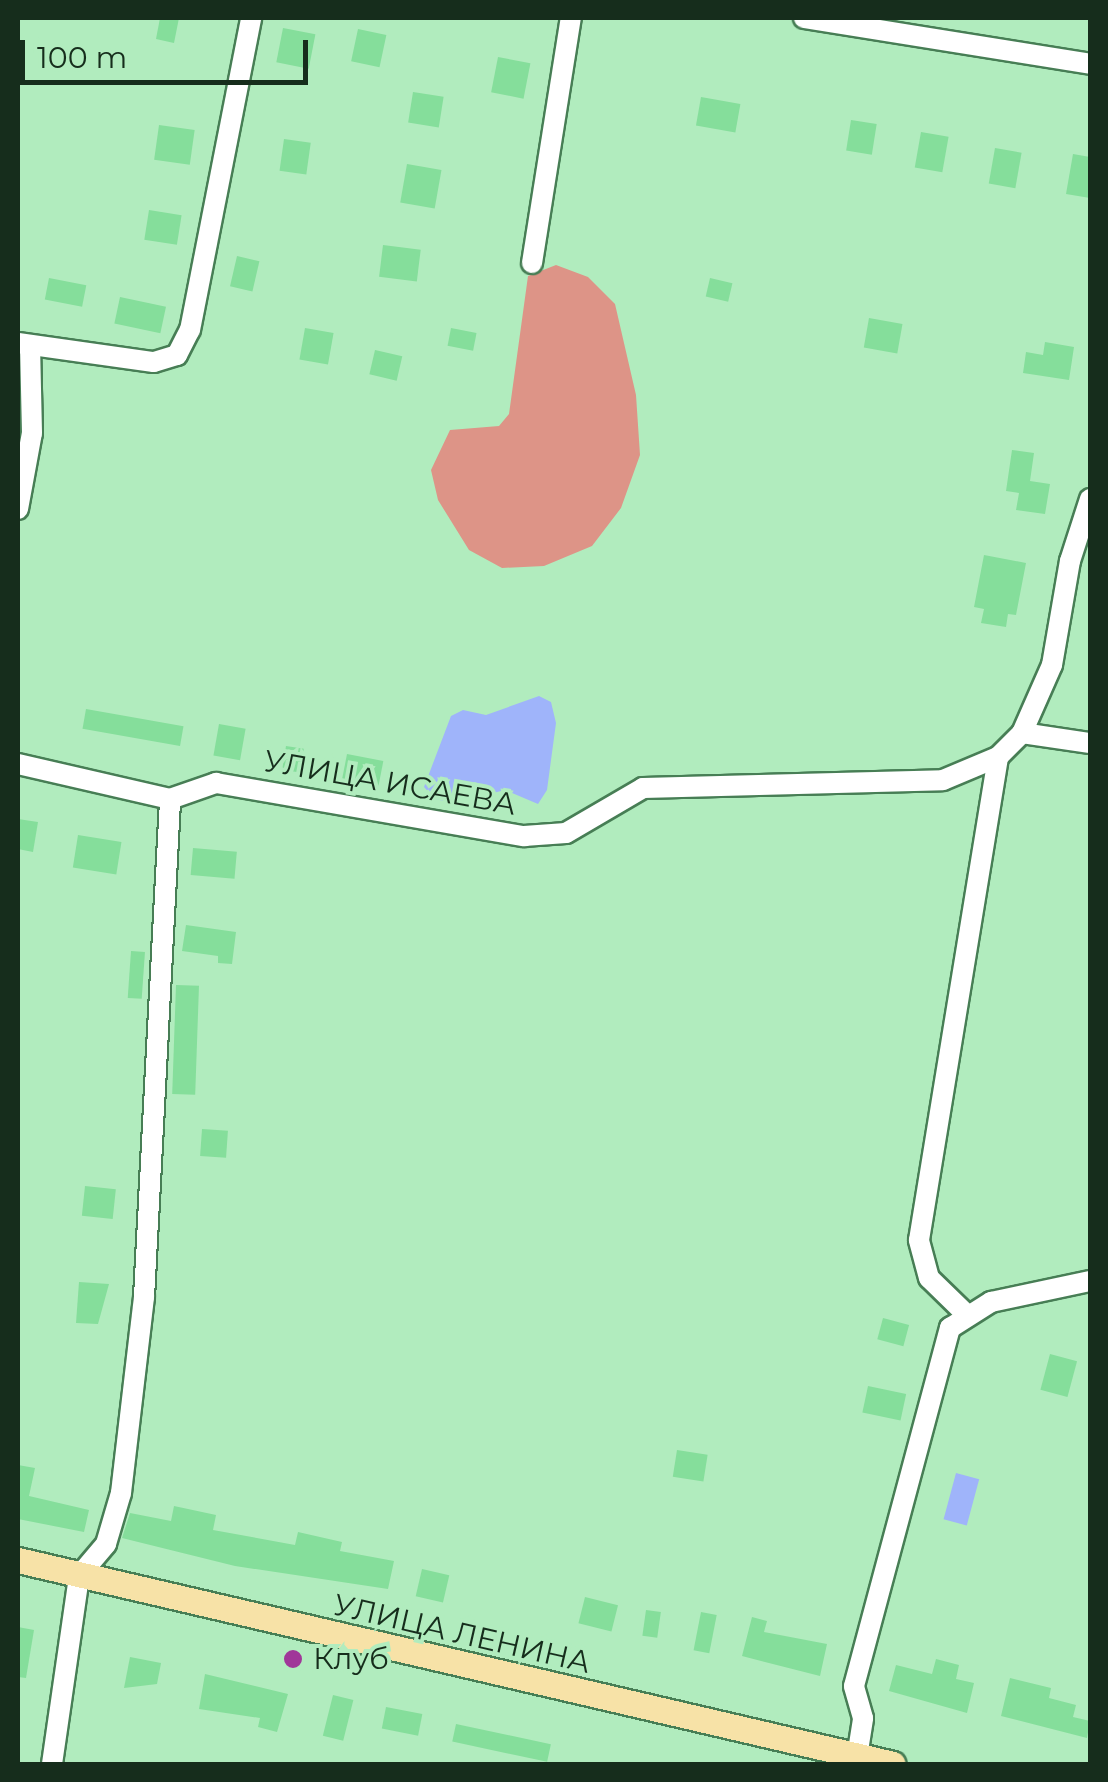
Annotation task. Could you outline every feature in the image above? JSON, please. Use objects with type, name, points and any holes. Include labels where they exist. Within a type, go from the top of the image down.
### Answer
[{"type":"main road","name":"УЛИЦА ЛЕНИНА","points":[[18,1560],[893,1764]]},
{"type":"street","points":[[18,509],[32,433],[24,345],[154,362],[177,354],[190,330],[251,18]]},
{"type":"street","points":[[532,263],[571,18]]},
{"type":"street","points":[[804,18],[1090,64]]},
{"type":"street","points":[[1090,499],[1070,561],[1052,665],[1022,733],[1090,743]]},
{"type":"street","name":"УЛИЦА ИСАЕВА","points":[[170,799],[216,783],[524,836],[566,833],[643,788],[943,780],[998,757],[1022,733]]},
{"type":"street","points":[[965,1313],[929,1278],[920,1240],[998,757]]},
{"type":"street","points":[[18,764],[170,799],[144,1297],[122,1494],[106,1544],[79,1576],[52,1764]]},
{"type":"street","points":[[857,1757],[863,1718],[854,1686],[950,1328],[965,1313],[1090,1281]]},
{"type":"shaded area","points":[[556,265],[588,277],[615,304],[636,395],[640,455],[621,508],[592,546],[544,566],[502,568],[469,550],[438,500],[431,470],[450,430],[499,426],[509,414],[528,276]]},
{"type":"water","points":[[539,696],[551,702],[556,723],[547,790],[538,804],[505,790],[453,803],[435,799],[424,787],[451,716],[463,710],[486,715]]},
{"type":"water","points":[[956,1473],[979,1479],[967,1526],[944,1519]]},
{"type":"building","points":[[160,18],[179,18],[174,43],[156,39]]},
{"type":"building","points":[[283,28],[315,34],[309,69],[276,62]]},
{"type":"building","points":[[358,29],[386,35],[380,67],[351,61]]},
{"type":"building","points":[[498,57],[530,63],[524,99],[491,92]]},
{"type":"building","points":[[413,92],[444,97],[439,127],[408,123]]},
{"type":"building","points":[[701,97],[740,104],[735,133],[696,126]]},
{"type":"building","points":[[851,120],[877,124],[872,155],[846,151]]},
{"type":"building","points":[[159,125],[195,130],[190,165],[154,160]]},
{"type":"building","points":[[921,132],[949,137],[942,172],[915,167]]},
{"type":"building","points":[[284,139],[311,143],[306,174],[280,171]]},
{"type":"building","points":[[995,148],[1022,153],[1015,188],[989,183]]},
{"type":"building","points":[[1073,154],[1090,157],[1090,198],[1066,194]]},
{"type":"building","points":[[407,164],[441,170],[435,208],[400,202]]},
{"type":"building","points":[[149,210],[182,215],[177,245],[144,240]]},
{"type":"building","points":[[383,245],[421,250],[417,281],[379,277]]},
{"type":"building","points":[[237,256],[259,261],[252,291],[230,286]]},
{"type":"building","points":[[49,278],[86,285],[82,307],[45,300]]},
{"type":"building","points":[[710,278],[732,283],[728,302],[706,297]]},
{"type":"building","points":[[120,297],[166,307],[160,333],[114,323]]},
{"type":"building","points":[[869,318],[902,324],[897,353],[864,348]]},
{"type":"building","points":[[305,328],[334,333],[328,365],[299,360]]},
{"type":"building","points":[[451,328],[477,333],[473,351],[448,346]]},
{"type":"building","points":[[1045,342],[1074,347],[1069,380],[1023,373],[1026,352],[1043,355]]},
{"type":"building","points":[[375,350],[402,356],[397,381],[369,374]]},
{"type":"building","points":[[1012,450],[1034,453],[1030,481],[1050,484],[1045,514],[1016,510],[1019,493],[1006,491]]},
{"type":"building","points":[[984,555],[1026,563],[1016,615],[1008,614],[1006,627],[981,623],[984,609],[974,607]]},
{"type":"building","points":[[86,709],[183,726],[180,746],[83,729]]},
{"type":"building","points":[[219,724],[246,729],[240,760],[213,756]]},
{"type":"building","points":[[286,746],[304,749],[300,773],[282,770]]},
{"type":"building","points":[[347,754],[383,761],[379,786],[342,779]]},
{"type":"building","points":[[18,819],[38,822],[33,852],[18,849]]},
{"type":"building","points":[[78,835],[121,842],[116,874],[73,868]]},
{"type":"building","points":[[193,848],[237,852],[234,879],[191,875]]},
{"type":"building","points":[[186,925],[236,932],[232,964],[218,963],[218,956],[182,951]]},
{"type":"building","points":[[131,951],[145,952],[142,999],[128,998]]},
{"type":"building","points":[[176,985],[199,986],[195,1095],[172,1094]]},
{"type":"building","points":[[202,1129],[228,1131],[226,1158],[200,1156]]},
{"type":"building","points":[[85,1186],[116,1189],[113,1219],[82,1216]]},
{"type":"building","points":[[79,1282],[109,1284],[98,1324],[76,1323]]},
{"type":"building","points":[[883,1318],[909,1325],[903,1346],[877,1339]]},
{"type":"building","points":[[1050,1354],[1077,1361],[1067,1397],[1040,1390]]},
{"type":"building","points":[[868,1386],[906,1394],[901,1421],[862,1412]]},
{"type":"building","points":[[677,1450],[708,1455],[703,1482],[673,1477]]},
{"type":"building","points":[[18,1465],[35,1468],[29,1496],[89,1510],[84,1532],[18,1519]]},
{"type":"building","points":[[174,1506],[216,1515],[213,1530],[295,1545],[298,1532],[342,1542],[340,1551],[394,1561],[388,1589],[235,1566],[122,1538],[130,1513],[171,1521]]},
{"type":"building","points":[[422,1569],[449,1575],[443,1603],[416,1596]]},
{"type":"building","points":[[585,1597],[618,1605],[611,1631],[578,1623]]},
{"type":"building","points":[[646,1610],[661,1612],[657,1638],[642,1636]]},
{"type":"building","points":[[701,1612],[717,1615],[709,1653],[694,1650]]},
{"type":"building","points":[[752,1617],[767,1621],[764,1632],[827,1644],[820,1676],[742,1656]]},
{"type":"building","points":[[18,1627],[34,1630],[26,1678],[18,1677]]},
{"type":"building","points":[[130,1657],[161,1663],[157,1684],[124,1688]]},
{"type":"building","points":[[936,1659],[959,1665],[956,1679],[974,1683],[967,1713],[889,1691],[896,1665],[932,1674]]},
{"type":"building","points":[[205,1674],[288,1694],[277,1732],[258,1727],[260,1718],[199,1709]]},
{"type":"building","points":[[1010,1678],[1051,1688],[1049,1698],[1076,1705],[1073,1717],[1090,1721],[1087,1738],[1001,1716]]},
{"type":"building","points":[[333,1695],[353,1700],[343,1741],[323,1736]]},
{"type":"building","points":[[386,1707],[422,1714],[418,1736],[382,1729]]},
{"type":"building","points":[[456,1724],[551,1744],[547,1762],[452,1742]]},
{"type":"place","name":"Клуб","points":[[293,1659]]}]
